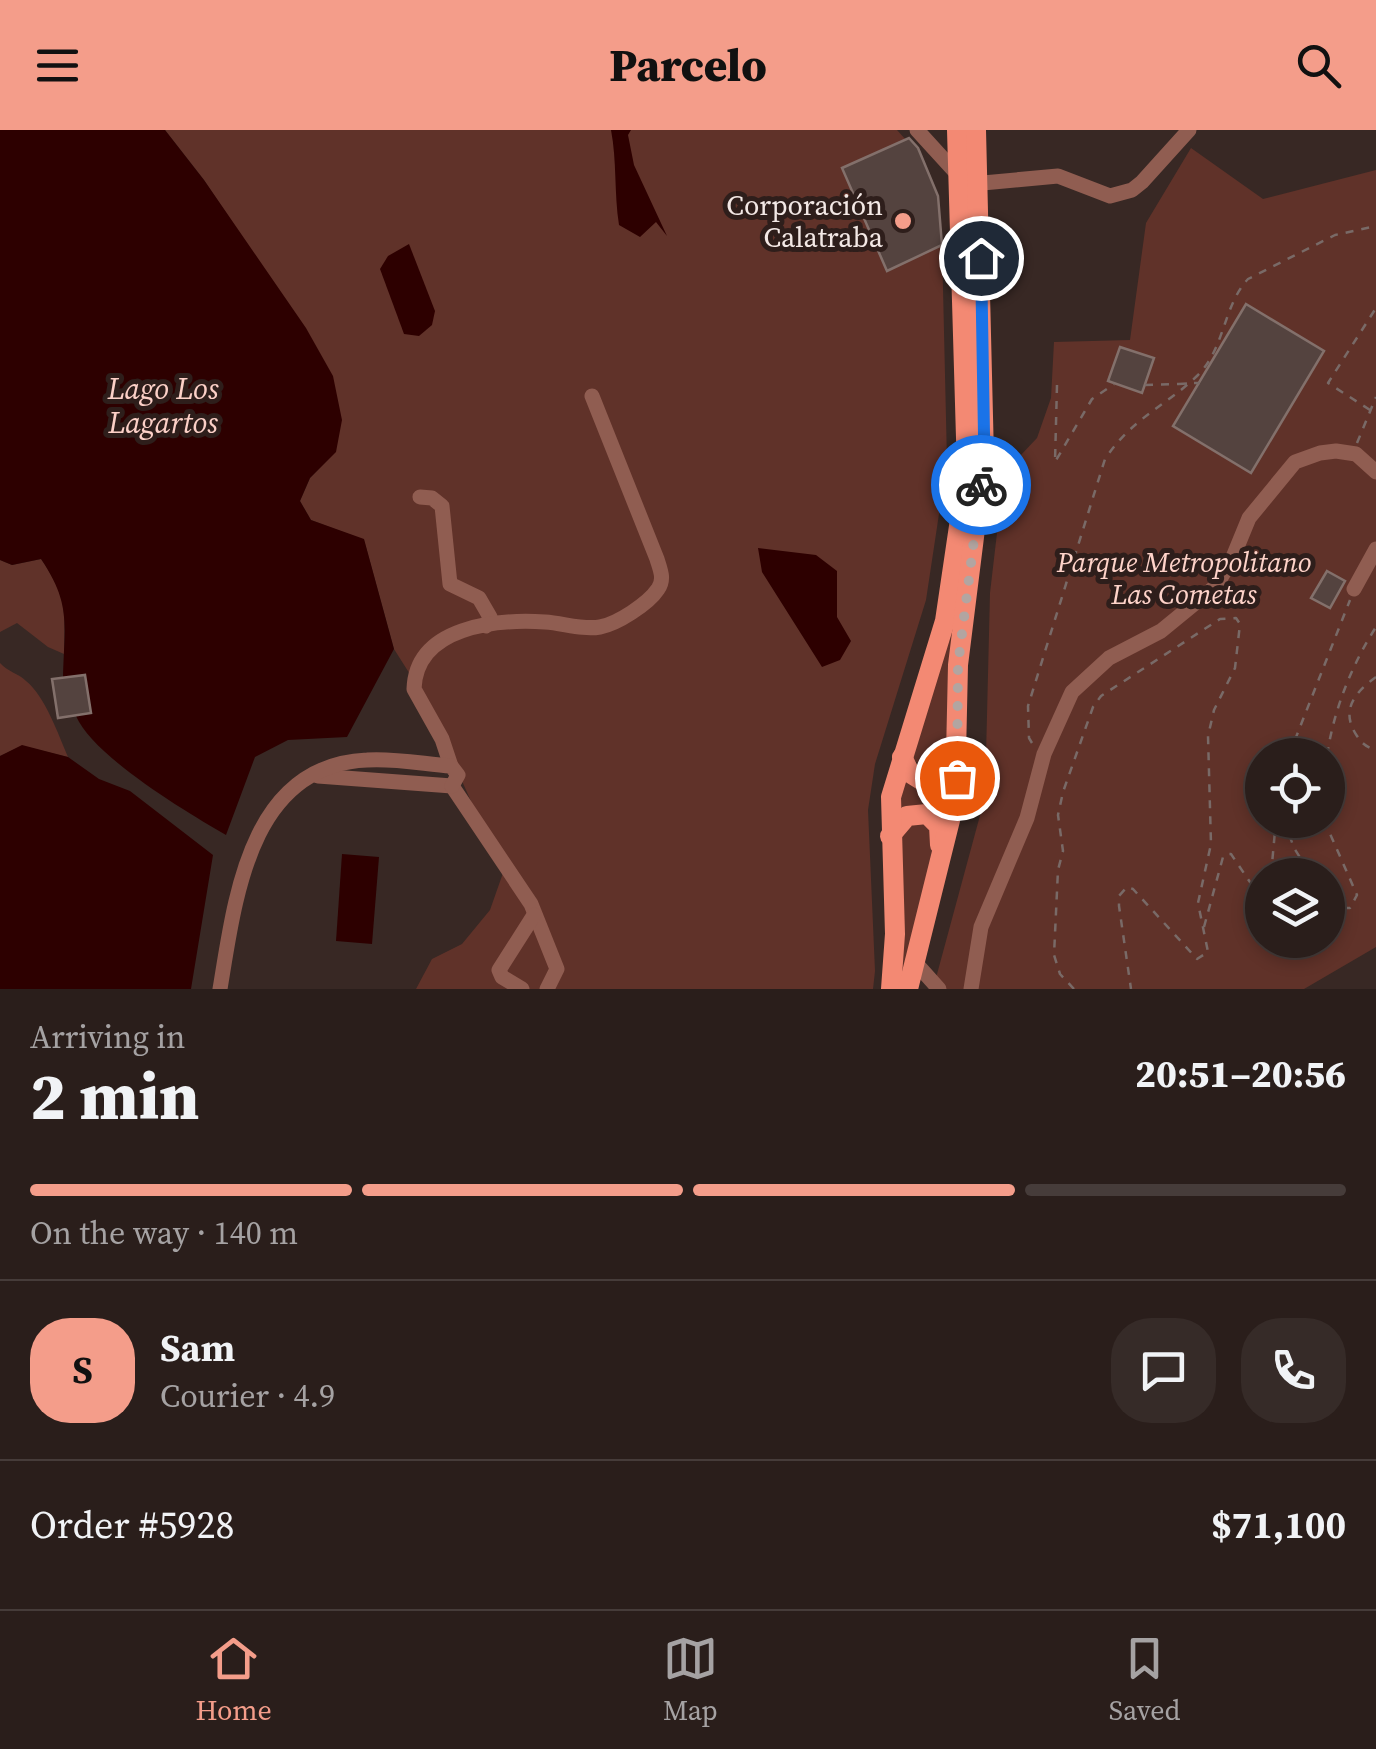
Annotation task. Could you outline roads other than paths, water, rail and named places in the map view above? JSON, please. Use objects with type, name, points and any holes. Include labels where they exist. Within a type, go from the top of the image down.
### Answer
[{"type":"main road","points":[[908,989],[955,800],[958,665],[984,457],[969,180],[958,130]]},
{"type":"main road","points":[[892,989],[896,934],[891,797],[946,621],[966,486],[969,180],[976,130]]},
{"type":"main road","points":[[902,757],[916,779],[926,783],[946,776],[957,758]]},
{"type":"main road","points":[[890,836],[906,816],[927,814],[939,826],[940,852]]},
{"type":"street","points":[[917,130],[930,155],[969,180],[1058,176],[1096,193],[1119,195],[1142,182],[1188,130]]},
{"type":"street","points":[[452,786],[458,775],[414,689],[420,664],[440,640],[486,626],[546,622],[601,627],[640,605],[660,588],[662,576],[657,559],[592,396]]},
{"type":"street","points":[[972,989],[981,927],[1026,818],[1044,754],[1072,692],[1109,658],[1161,631],[1216,586],[1233,557],[1248,518],[1296,462],[1320,453],[1352,454],[1376,472]]},
{"type":"street","points":[[420,497],[432,498],[442,506],[450,584],[485,604],[490,617],[486,626]]},
{"type":"street","points":[[1354,589],[1376,549]]},
{"type":"street","points":[[220,989],[245,866],[257,832],[280,800],[329,768],[368,760],[451,766]]},
{"type":"street","points":[[314,776],[452,786]]},
{"type":"street","points":[[452,786],[530,904],[558,968],[547,989]]},
{"type":"street","points":[[522,989],[502,978],[499,970],[534,915]]},
{"type":"street","points":[[914,960],[940,989]]},
{"type":"water","name":"Lago Los Lagartos","points":[[0,130],[165,130],[306,328],[333,376],[342,420],[336,452],[310,478],[300,501],[311,520],[364,539],[394,649],[347,737],[288,740],[255,757],[226,835],[142,782],[86,732],[76,716],[91,712],[85,675],[63,678],[64,616],[51,575],[41,559],[12,565],[0,560]]},
{"type":"water","points":[[611,130],[631,130],[628,135],[634,165],[667,236],[656,222],[640,237],[619,225]]},
{"type":"water","points":[[409,244],[435,311],[432,325],[419,336],[404,334],[380,269],[388,256]]},
{"type":"water","points":[[758,548],[816,555],[837,571],[837,617],[851,641],[840,660],[822,667],[762,572]]},
{"type":"water","points":[[22,745],[68,757],[99,779],[130,791],[213,855],[191,989],[0,989],[0,756]]},
{"type":"water","points":[[342,854],[379,857],[372,944],[336,941]]},
{"type":"place","name":"Corporación Calatraba","points":[[903,221]]},
{"type":"park label","name":"Parque Metropolitano Las Cometas","points":[[1184,578]]}]
